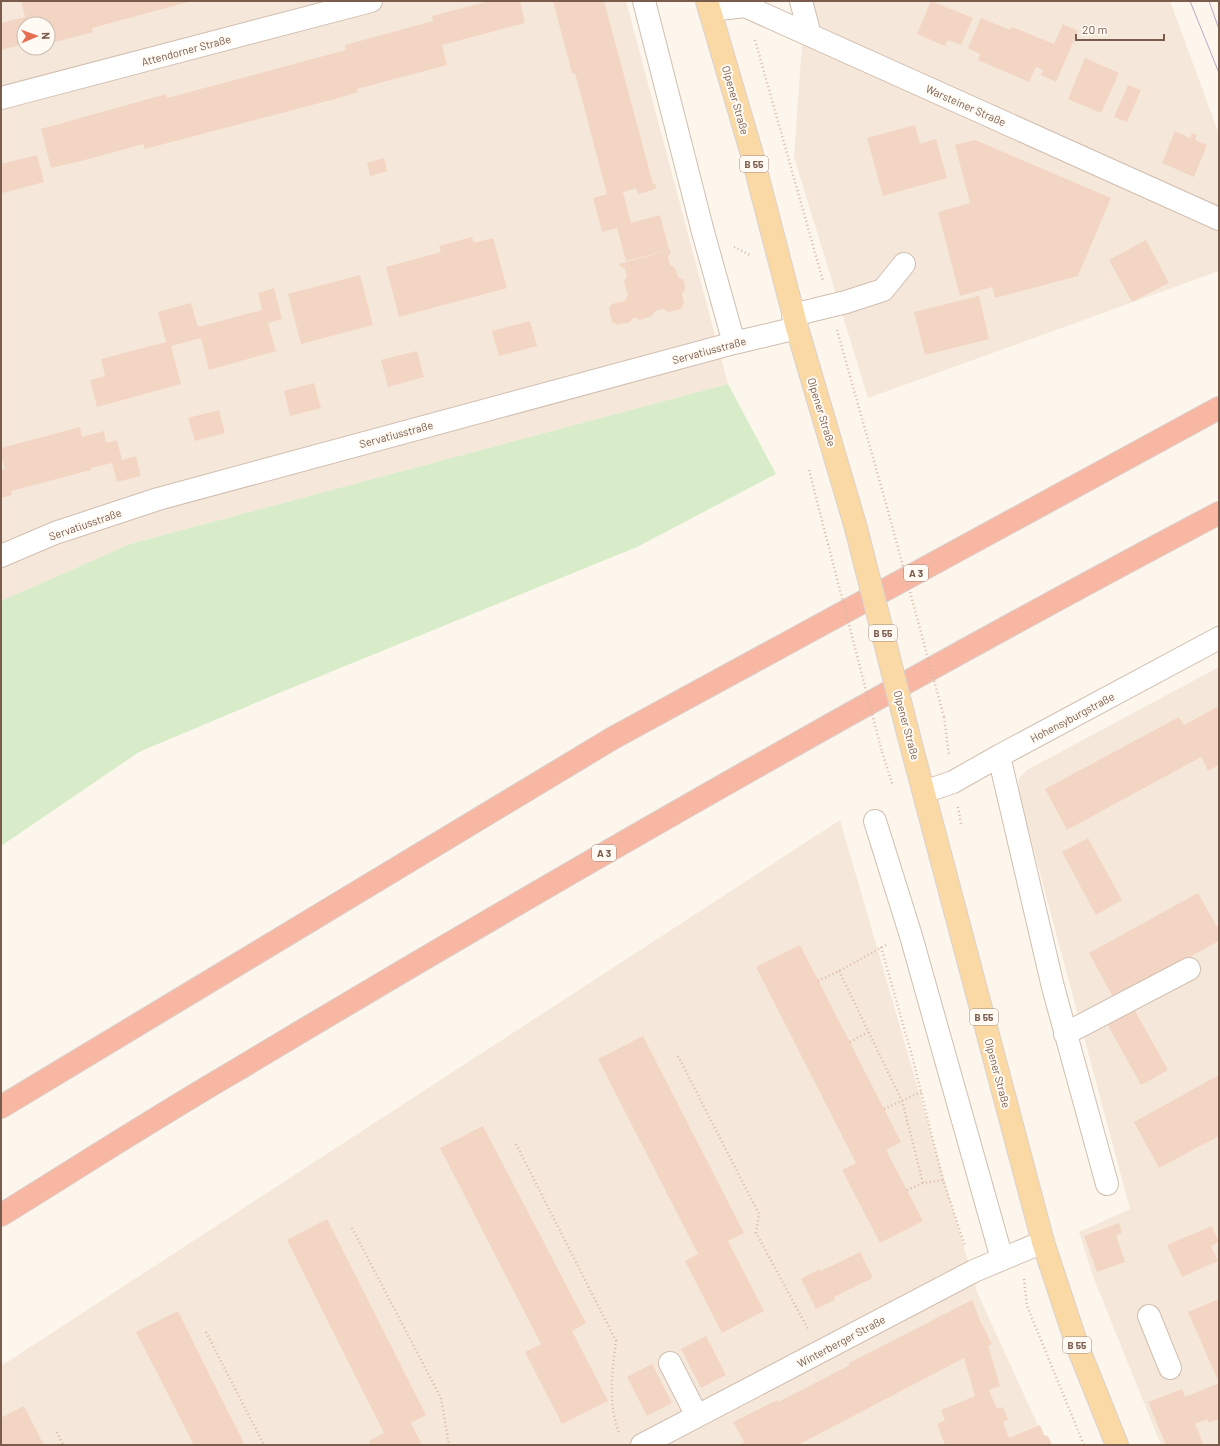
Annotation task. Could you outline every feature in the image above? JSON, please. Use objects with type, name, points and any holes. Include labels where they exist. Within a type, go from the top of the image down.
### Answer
[{"type":"highway","name":"A 3","points":[[1,1107],[613,738],[1219,408]]},
{"type":"highway","name":"A 3","points":[[1,1214],[227,1075],[657,822],[1092,580],[1219,513]]},
{"type":"main road","name":"Olpener Straße","points":[[708,6],[750,151],[795,322],[856,528],[909,737],[1043,1242],[1077,1345],[1117,1445]]},
{"type":"street","name":"Attendorner Straße","points":[[1,98],[371,1]]},
{"type":"street","points":[[644,1],[703,232],[734,343]]},
{"type":"street","points":[[801,1],[810,35]]},
{"type":"street","points":[[708,6],[745,6]]},
{"type":"street","name":"Warsteiner Straße","points":[[745,6],[1219,219]]},
{"type":"street","name":"Servatiusstraße","points":[[1,556],[55,534],[158,499],[734,343],[795,322],[830,307],[883,290],[904,264]]},
{"type":"street","name":"Hohensyburgstraße","points":[[924,792],[952,782],[1219,638]]},
{"type":"street","points":[[999,756],[1053,987],[1107,1184]]},
{"type":"street","points":[[875,821],[911,936],[1002,1259]]},
{"type":"street","points":[[1066,1034],[1189,969]]},
{"type":"street","name":"Winterberger Straße","points":[[632,1442],[697,1416],[974,1271],[1043,1242]]},
{"type":"street","points":[[1149,1316],[1170,1368]]},
{"type":"street","points":[[670,1363],[697,1416]]},
{"type":"path","points":[[745,6],[888,511],[944,717]]},
{"type":"path","points":[[703,232],[753,257]]},
{"type":"path","points":[[828,544],[882,752]]},
{"type":"path","points":[[818,981],[839,971],[880,947],[911,936]]},
{"type":"path","points":[[880,947],[911,1052],[943,1180],[974,1271]]},
{"type":"path","points":[[839,971],[902,1101],[923,1183]]},
{"type":"path","points":[[850,1042],[868,1032]]},
{"type":"path","points":[[678,1056],[759,1214],[756,1233],[820,1352]]},
{"type":"path","points":[[884,1110],[921,1092]]},
{"type":"path","points":[[516,1144],[616,1341],[613,1368],[612,1407],[618,1432],[632,1442]]},
{"type":"path","points":[[907,1190],[923,1183],[943,1180]]},
{"type":"path","points":[[352,1228],[440,1398],[449,1445]]},
{"type":"path","points":[[206,1332],[264,1445]]},
{"type":"path","points":[[57,1432],[63,1445]]},
{"type":"shaded area","points":[[1,1],[626,1],[728,384],[130,544],[1,601]]},
{"type":"shaded area","points":[[805,1],[1170,1],[1219,134],[1219,271],[868,398],[794,157]]},
{"type":"shaded area","points":[[1219,667],[1219,1445],[1161,1445],[1094,1279],[1079,1232],[1130,1209],[1018,791],[1019,778],[1027,770]]},
{"type":"shaded area","points":[[840,820],[977,1292],[1047,1445],[1,1445],[1,1366]]},
{"type":"green space","points":[[728,384],[776,474],[637,547],[279,693],[139,752],[1,846],[1,601],[130,544]]},
{"type":"building","points":[[21,1],[192,1],[92,28],[93,32],[56,42],[56,16],[25,16]]},
{"type":"building","points":[[489,1],[520,1],[525,23],[442,45],[447,65],[357,89],[358,92],[335,99],[145,149],[143,144],[51,168],[41,129],[166,94],[167,98],[346,50],[345,45],[433,21],[432,16]]},
{"type":"building","points":[[553,1],[604,1],[653,184],[655,183],[656,189],[638,194],[636,188],[623,192],[631,223],[660,215],[669,250],[626,261],[617,228],[602,232],[593,198],[607,194],[575,73],[572,73]]},
{"type":"building","points":[[931,1],[973,18],[961,45],[948,40],[945,46],[917,34]]},
{"type":"building","points":[[981,18],[1010,30],[1012,27],[1054,44],[1063,24],[1078,31],[1056,82],[1041,75],[1043,70],[1036,67],[1029,82],[978,60],[980,54],[968,48]]},
{"type":"building","points":[[16,19],[16,46],[1,50],[1,23]]},
{"type":"building","points":[[1085,58],[1119,73],[1101,113],[1068,99]]},
{"type":"building","points":[[1128,85],[1141,90],[1127,122],[1114,117]]},
{"type":"building","points":[[915,125],[920,144],[936,139],[947,178],[883,196],[867,138]]},
{"type":"building","points":[[1175,131],[1190,138],[1192,133],[1197,135],[1195,140],[1207,145],[1194,177],[1162,163]]},
{"type":"building","points":[[975,140],[1111,198],[1078,276],[995,298],[992,287],[960,296],[938,212],[970,203],[955,145]]},
{"type":"building","points":[[37,155],[44,182],[3,193],[1,184],[1,164]]},
{"type":"building","points":[[384,158],[387,171],[370,176],[367,163]]},
{"type":"building","points":[[472,237],[474,243],[493,238],[507,288],[399,317],[386,267],[441,252],[439,246]]},
{"type":"building","points":[[1146,240],[1169,283],[1132,302],[1109,260]]},
{"type":"building","points":[[670,250],[671,252],[668,257],[670,265],[675,268],[678,277],[684,280],[685,289],[682,294],[684,303],[681,309],[669,312],[663,309],[655,311],[652,316],[639,320],[634,317],[630,322],[618,325],[612,322],[609,308],[612,304],[625,301],[628,295],[624,282],[627,276],[625,269],[619,264]]},
{"type":"building","points":[[360,275],[373,325],[301,344],[288,294]]},
{"type":"building","points":[[274,288],[282,319],[268,323],[276,351],[209,370],[201,338],[171,346],[181,384],[97,407],[90,380],[105,376],[101,359],[166,342],[158,312],[191,303],[198,327],[262,310],[258,293]]},
{"type":"building","points":[[979,296],[989,339],[925,355],[914,312]]},
{"type":"building","points":[[530,321],[537,346],[499,356],[492,331]]},
{"type":"building","points":[[417,351],[424,377],[388,387],[381,360]]},
{"type":"building","points":[[314,383],[321,408],[290,416],[284,391]]},
{"type":"building","points":[[219,410],[225,433],[195,441],[188,418]]},
{"type":"building","points":[[80,427],[82,437],[104,431],[106,443],[117,440],[122,460],[136,456],[141,476],[117,482],[112,463],[11,491],[12,495],[1,498],[1,470],[5,469],[1,455],[1,448]]},
{"type":"building","points":[[1219,706],[1219,765],[1208,771],[1201,757],[1067,830],[1045,789],[1179,717],[1184,725]]},
{"type":"building","points":[[1088,838],[1122,900],[1096,915],[1062,852]]},
{"type":"building","points":[[1198,893],[1219,930],[1219,941],[1114,999],[1089,953]]},
{"type":"building","points":[[800,945],[901,1142],[886,1150],[923,1221],[880,1243],[842,1170],[856,1163],[756,967]]},
{"type":"building","points":[[1133,1007],[1168,1070],[1141,1085],[1106,1022]]},
{"type":"building","points":[[643,1036],[744,1233],[728,1241],[764,1311],[722,1333],[685,1261],[698,1254],[598,1059]]},
{"type":"building","points":[[1219,1075],[1219,1136],[1159,1168],[1134,1122]]},
{"type":"building","points":[[483,1126],[586,1323],[572,1331],[608,1401],[562,1424],[525,1352],[541,1344],[440,1148]]},
{"type":"building","points":[[327,1219],[426,1415],[411,1423],[422,1445],[371,1445],[369,1441],[384,1433],[287,1240]]},
{"type":"building","points":[[1119,1223],[1122,1233],[1116,1235],[1125,1262],[1097,1272],[1084,1236]]},
{"type":"building","points":[[1212,1226],[1219,1242],[1211,1246],[1218,1261],[1182,1277],[1167,1245]]},
{"type":"building","points":[[860,1252],[873,1278],[834,1297],[835,1300],[816,1309],[801,1279]]},
{"type":"building","points":[[1219,1299],[1219,1383],[1188,1312]]},
{"type":"building","points":[[972,1300],[992,1344],[988,1346],[1000,1386],[989,1390],[997,1409],[1003,1407],[1008,1420],[1003,1422],[1009,1438],[1040,1425],[1044,1435],[1048,1436],[1052,1445],[945,1445],[937,1424],[945,1420],[941,1410],[975,1396],[964,1358],[798,1445],[738,1445],[744,1442],[733,1422],[777,1400],[778,1402],[850,1365],[849,1363]]},
{"type":"building","points":[[178,1311],[245,1445],[194,1445],[136,1332]]},
{"type":"building","points":[[706,1336],[726,1375],[701,1388],[681,1349]]},
{"type":"building","points":[[652,1364],[672,1403],[647,1416],[627,1377]]},
{"type":"building","points":[[1219,1383],[1219,1419],[1209,1423],[1207,1419],[1195,1424],[1203,1443],[1198,1445],[1166,1445],[1148,1402],[1182,1389],[1185,1397]]},
{"type":"building","points":[[24,1406],[44,1445],[1,1445],[1,1418]]},
{"type":"tram line","points":[[1190,1],[1219,73]]},
{"type":"tram line","points":[[1209,1],[1219,29]]}]
